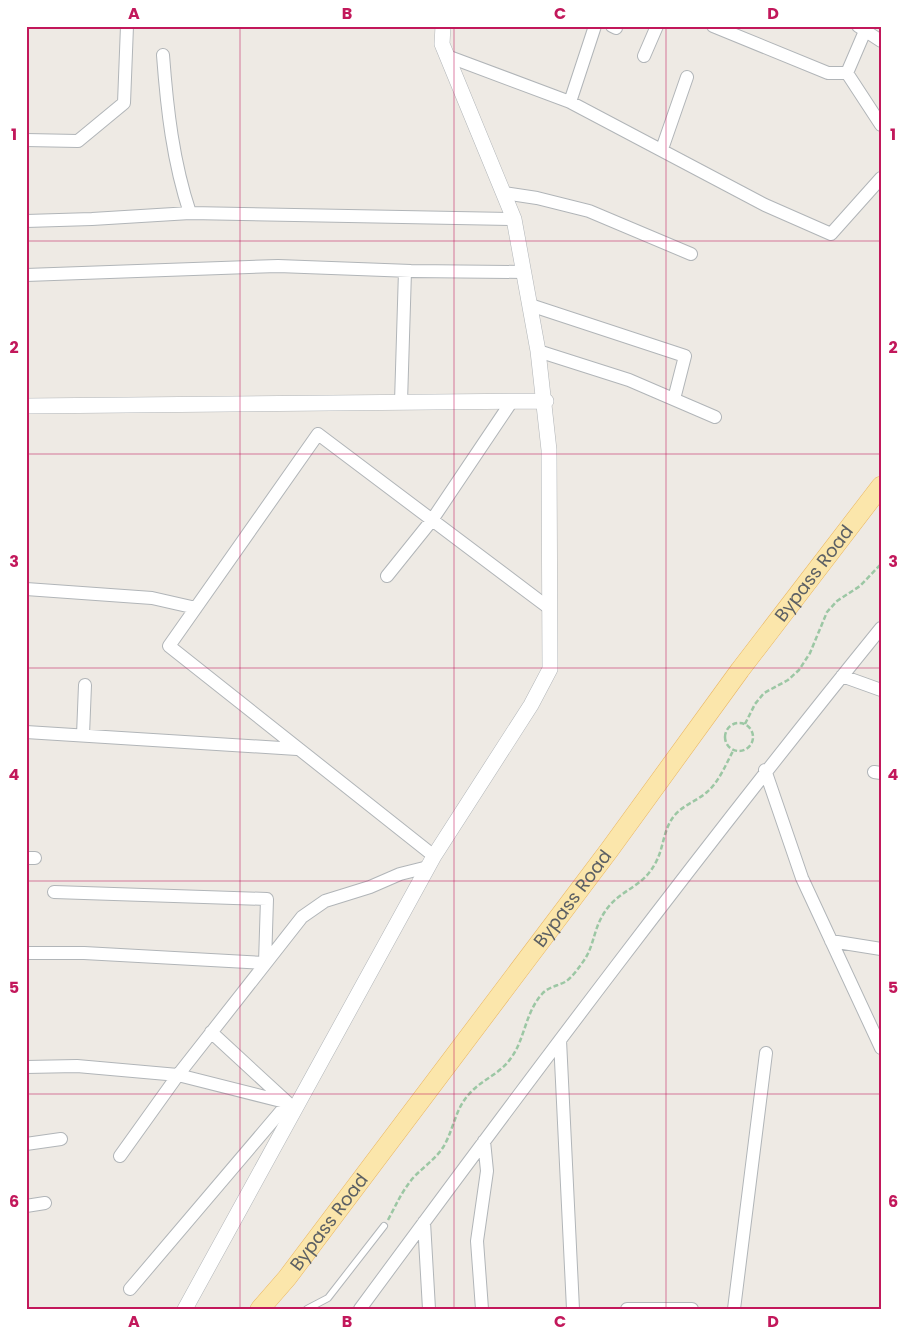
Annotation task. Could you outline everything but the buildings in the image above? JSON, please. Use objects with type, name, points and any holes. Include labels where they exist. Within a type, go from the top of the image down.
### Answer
[{"type":"main road","name":"Bypass Road","points":[[260,1309],[287,1278],[610,849],[740,670],[881,486]]},
{"type":"street","points":[[26,140],[78,141],[124,103],[127,26]]},
{"type":"street","points":[[185,1309],[292,1106],[431,862],[530,705],[550,669],[550,450],[546,401],[538,351],[514,219],[442,44],[443,26]]},
{"type":"street","points":[[570,102],[595,26]]},
{"type":"street","points":[[644,56],[657,26]]},
{"type":"street","points":[[713,26],[828,73],[847,73]]},
{"type":"street","points":[[847,73],[861,29],[881,41]]},
{"type":"street","points":[[163,55],[167,108],[180,184],[190,213]]},
{"type":"street","points":[[447,56],[570,102],[765,205],[831,234],[881,178]]},
{"type":"street","points":[[847,73],[881,125]]},
{"type":"street","points":[[662,149],[687,77]]},
{"type":"street","points":[[504,193],[538,198],[589,211],[691,254]]},
{"type":"street","points":[[26,221],[92,220],[190,213],[514,219]]},
{"type":"street","points":[[26,275],[278,266],[405,271],[524,272]]},
{"type":"street","points":[[401,402],[405,271]]},
{"type":"street","points":[[530,305],[684,356],[674,399]]},
{"type":"street","points":[[538,351],[629,380],[715,417]]},
{"type":"street","points":[[387,576],[432,520],[512,401]]},
{"type":"street","points":[[26,406],[546,401]]},
{"type":"street","points":[[431,862],[297,749],[169,646],[318,434],[550,608]]},
{"type":"street","points":[[26,589],[108,593],[152,598],[196,608]]},
{"type":"street","points":[[360,1309],[484,1141],[765,770],[881,628]]},
{"type":"street","points":[[842,676],[881,690]]},
{"type":"street","points":[[83,735],[84,685]]},
{"type":"street","points":[[26,732],[297,749]]},
{"type":"street","points":[[765,770],[802,878],[881,1048]]},
{"type":"street","points":[[120,1156],[178,1075],[302,916],[325,901],[370,887],[431,862]]},
{"type":"street","points":[[54,892],[267,899],[265,963]]},
{"type":"street","points":[[831,941],[881,949]]},
{"type":"street","points":[[26,953],[84,953],[265,963]]},
{"type":"street","points":[[211,1032],[292,1106]]},
{"type":"street","points":[[560,1040],[573,1309]]},
{"type":"street","points":[[734,1309],[766,1053]]},
{"type":"street","points":[[26,1067],[77,1066],[178,1075],[292,1106]]},
{"type":"street","points":[[130,1289],[292,1106]]},
{"type":"street","points":[[26,1144],[61,1139]]},
{"type":"street","points":[[482,1309],[477,1242],[487,1171],[484,1141]]},
{"type":"street","points":[[26,1206],[45,1203]]},
{"type":"street","points":[[424,1222],[429,1309]]},
{"type":"street","points":[[627,1309],[692,1309]]},
{"type":"lane","points":[[307,1309],[328,1298],[384,1226]]},
{"type":"path","points":[[745,724],[755,704],[764,693],[788,680],[799,670],[810,653],[827,612],[837,601],[860,586],[881,564]]},
{"type":"path","points":[[735,723],[749,726],[754,736],[752,745],[744,751],[734,751],[725,739],[727,729],[735,723]]},
{"type":"path","points":[[384,1226],[396,1202],[406,1188],[446,1143],[456,1112],[462,1103],[478,1085],[501,1070],[512,1058],[526,1019],[543,993],[566,981],[574,973],[590,950],[595,929],[601,916],[612,903],[643,880],[656,863],[666,830],[673,817],[685,806],[707,792],[722,772],[734,751]]}]
